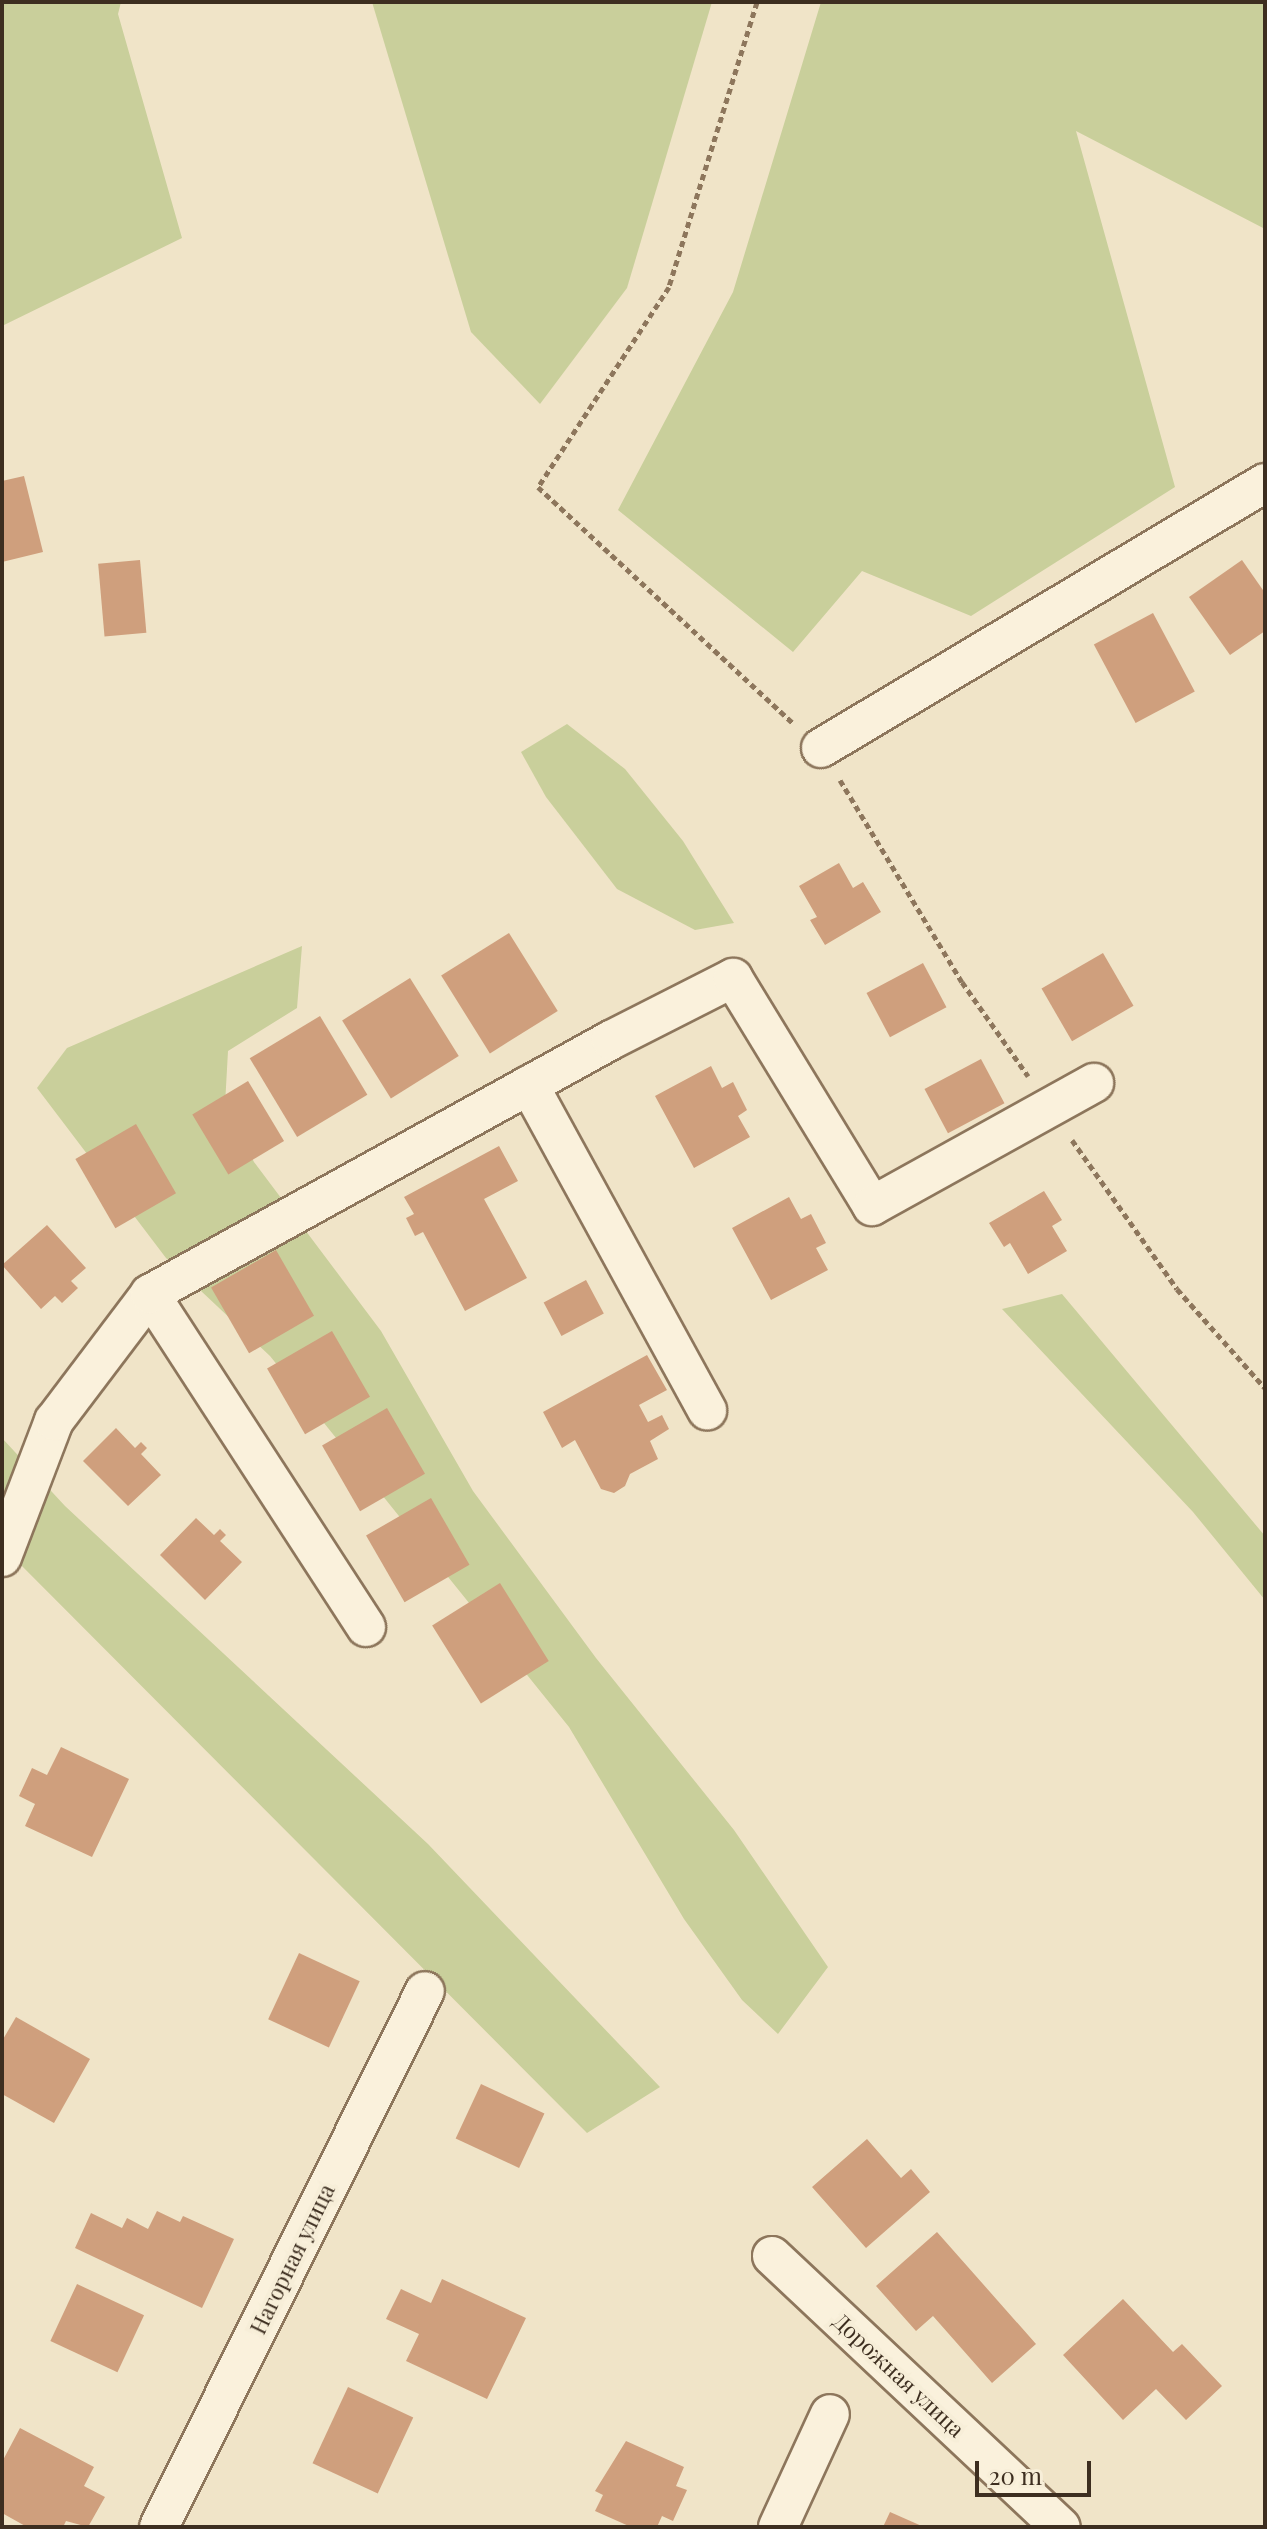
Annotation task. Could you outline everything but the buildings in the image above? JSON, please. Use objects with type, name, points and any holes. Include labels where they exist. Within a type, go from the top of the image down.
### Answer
[{"type":"street","points":[[821,748],[1265,483]]},
{"type":"street","points":[[2,1557],[54,1421],[150,1294],[529,1085],[733,978],[872,1206],[1094,1083]]},
{"type":"street","points":[[529,1085],[707,1410]]},
{"type":"street","points":[[150,1294],[366,1627]]},
{"type":"street","name":"Нагорная улица","points":[[159,2527],[425,1991]]},
{"type":"street","name":"Дорожная улица","points":[[772,2256],[1061,2527]]},
{"type":"street","points":[[778,2527],[830,2414]]},
{"type":"path","points":[[757,2],[669,287],[538,487],[821,748],[962,982],[1177,1289],[1265,1388]]},
{"type":"green space","points":[[2,2],[121,2],[118,14],[182,238],[2,326]]},
{"type":"green space","points":[[372,2],[712,2],[627,288],[540,404],[471,332]]},
{"type":"green space","points":[[821,2],[1265,2],[1265,229],[1076,131],[1175,487],[971,616],[862,571],[793,652],[618,510],[733,292]]},
{"type":"green space","points":[[567,724],[625,769],[683,841],[734,923],[695,930],[617,889],[546,797],[521,752]]},
{"type":"green space","points":[[302,946],[297,1008],[228,1051],[225,1105],[254,1162],[381,1331],[473,1491],[596,1658],[734,1830],[828,1967],[778,2034],[742,2000],[684,1919],[569,1727],[270,1356],[166,1258],[37,1088],[67,1048]]},
{"type":"green space","points":[[1062,1294],[1265,1536],[1265,1600],[1193,1512],[1002,1309]]},
{"type":"green space","points":[[2,1438],[65,1506],[428,1844],[660,2087],[587,2133],[2,1546]]}]
